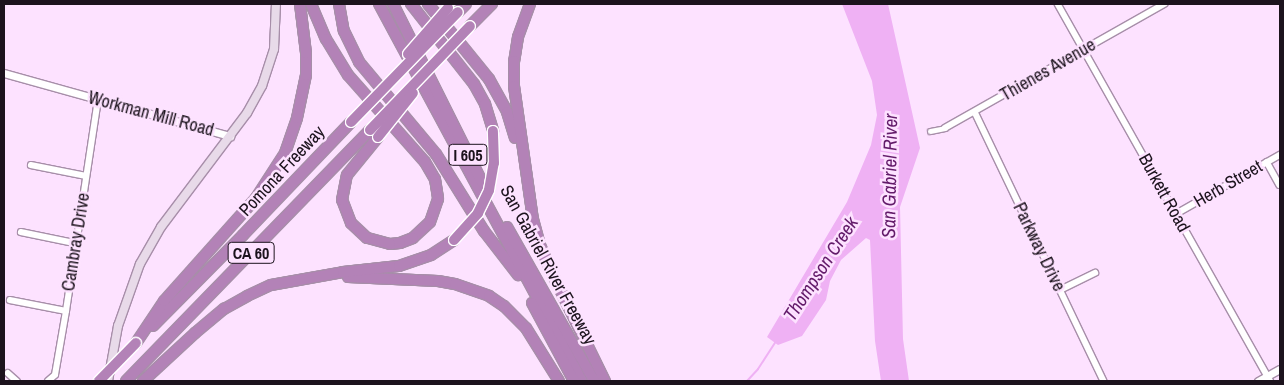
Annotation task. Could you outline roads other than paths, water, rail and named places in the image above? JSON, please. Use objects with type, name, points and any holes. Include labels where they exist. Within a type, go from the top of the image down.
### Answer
[{"type":"highway","points":[[136,343],[164,301],[260,192],[284,152],[297,118],[306,75],[306,53],[300,4]]},
{"type":"highway","points":[[311,4],[326,40],[348,75],[425,162],[435,178],[438,199],[430,222],[413,238],[400,243],[390,244],[367,238],[350,223],[343,205],[343,186],[347,175],[378,137],[446,51]]},
{"type":"highway","points":[[339,4],[344,31],[359,62],[436,154],[484,231],[518,275]]},
{"type":"highway","name":"San Gabriel River Freeway","points":[[373,4],[574,381]]},
{"type":"highway","points":[[379,4],[582,381]]},
{"type":"highway","name":"San Gabriel River Freeway","points":[[393,4],[496,210],[594,381]]},
{"type":"highway","points":[[143,381],[195,333],[240,300],[271,285],[407,264],[431,255],[454,240],[478,213],[488,190],[494,163],[493,131],[477,89],[411,4]]},
{"type":"highway","points":[[428,4],[471,56],[500,97],[512,126],[527,182]]},
{"type":"highway","name":"Pomona Freeway","points":[[99,381],[243,236],[351,122],[453,8],[466,4]]},
{"type":"highway","name":"Pomona Freeway","points":[[129,378],[492,4]]},
{"type":"highway","points":[[530,4],[518,37],[514,60],[516,108],[527,182],[540,246],[605,381]]},
{"type":"highway","points":[[320,277],[438,281],[455,284],[490,296],[504,306],[526,328],[559,381]]},
{"type":"highway","points":[[551,303],[556,323],[587,381]]},
{"type":"main road","points":[[230,136],[255,100],[269,68],[276,36],[276,4]]},
{"type":"main road","name":"Workman Mill Road","points":[[108,381],[118,326],[140,264],[160,227],[230,136]]},
{"type":"street","name":"Burkett Road","points":[[1058,4],[1269,379]]},
{"type":"street","name":"Thienes Avenue","points":[[930,131],[945,128],[1164,4]]},
{"type":"street","name":"Workman Mill Road","points":[[4,74],[230,136]]},
{"type":"street","name":"Cambray Drive","points":[[48,381],[54,374],[66,310],[74,243],[98,100]]},
{"type":"street","name":"Parkway Drive","points":[[974,112],[1104,381]]},
{"type":"street","name":"Herb Street","points":[[1176,214],[1280,154]]},
{"type":"street","points":[[1267,162],[1280,185]]},
{"type":"street","points":[[31,165],[86,176]]},
{"type":"street","points":[[21,232],[74,243]]},
{"type":"street","points":[[1060,290],[1095,273]]},
{"type":"street","points":[[10,300],[66,310]]},
{"type":"street","points":[[1258,381],[1269,379],[1280,369]]},
{"type":"street","points":[[8,373],[17,381]]},
{"type":"water","name":"San Gabriel River","points":[[842,4],[888,4],[920,148],[900,207],[903,339],[909,381],[881,381],[875,341],[870,240],[866,238],[841,260],[830,281],[826,300],[802,336],[778,345],[767,337],[847,202],[871,145],[877,115],[872,81]]},
{"type":"waterway","name":"Thompson Creek","points":[[747,381],[758,369],[776,341]]}]
